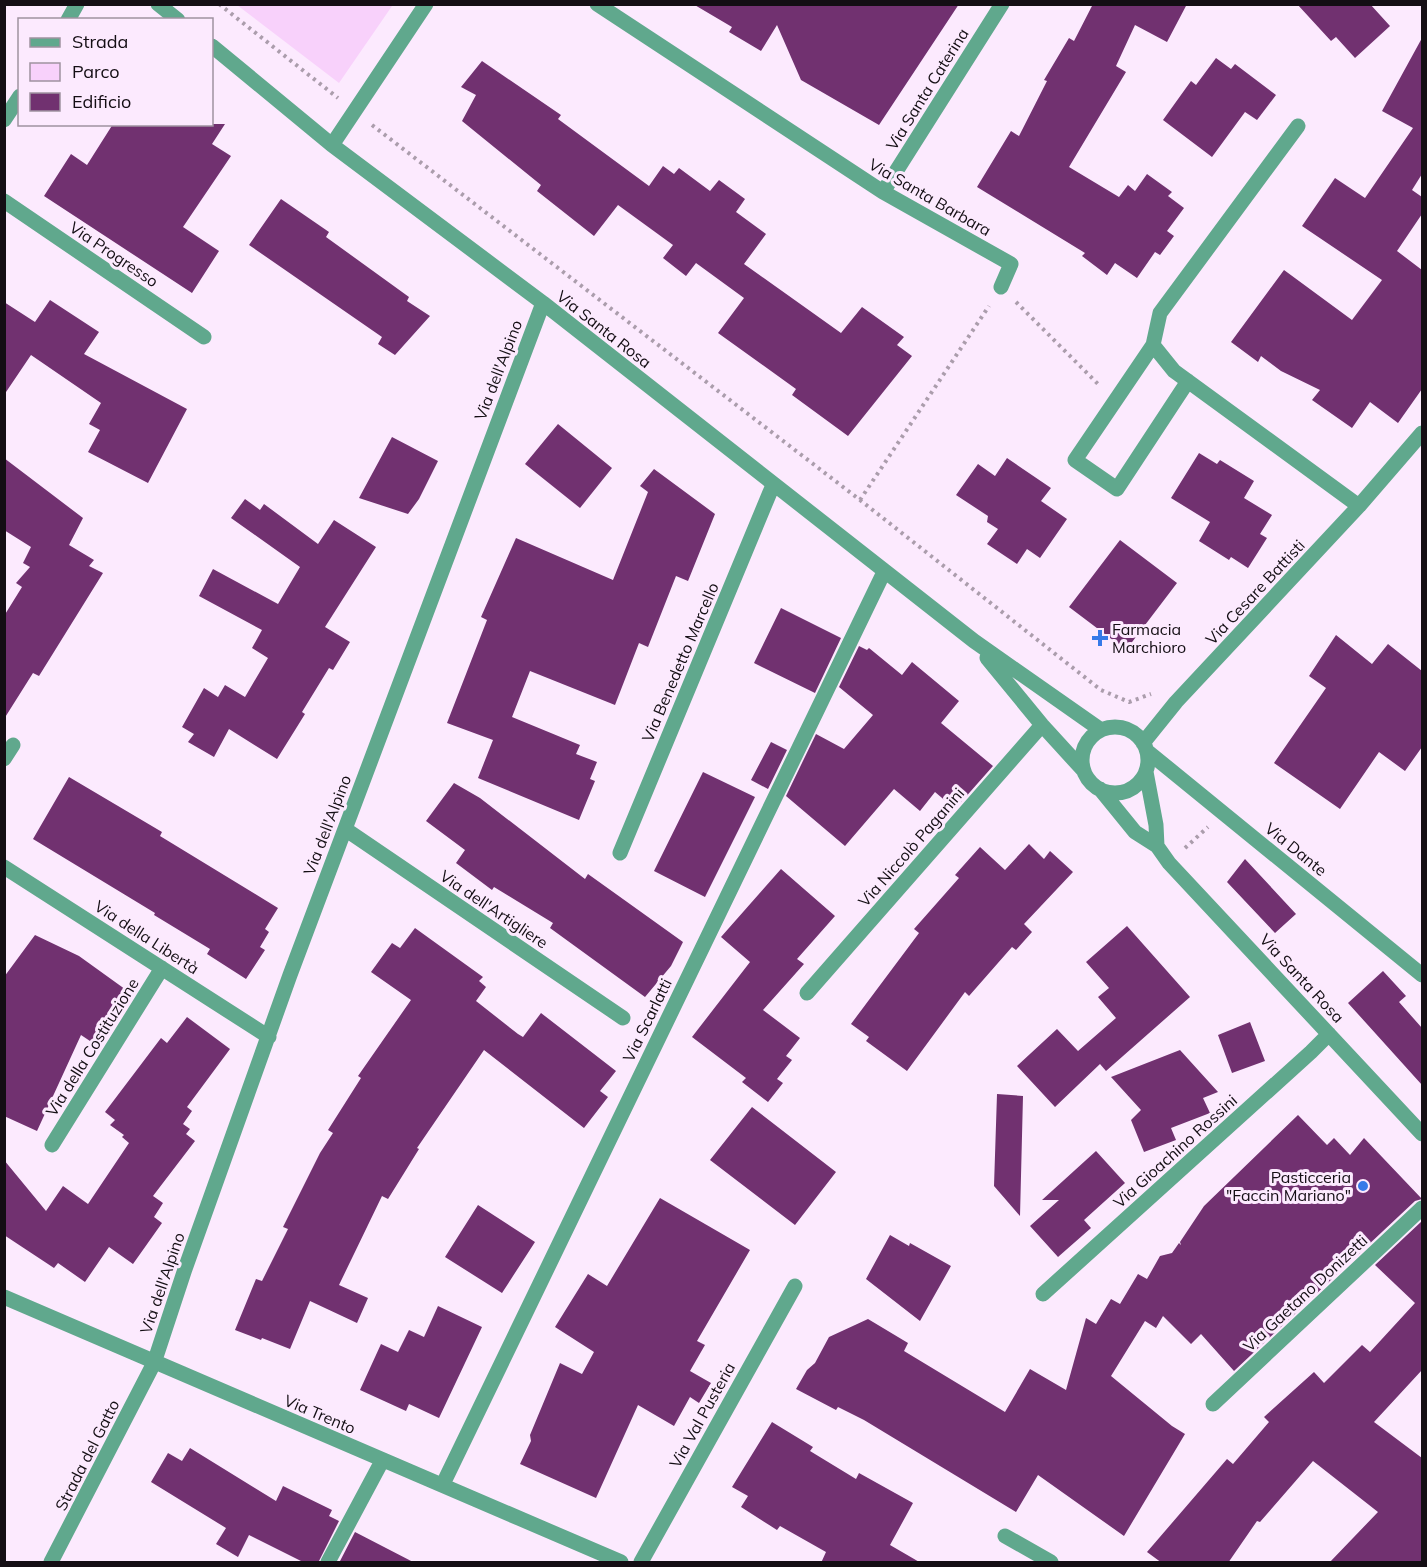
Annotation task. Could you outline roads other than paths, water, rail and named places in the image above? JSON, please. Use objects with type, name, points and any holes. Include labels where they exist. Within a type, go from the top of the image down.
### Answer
[{"type":"street","points":[[69,18],[77,4]]},
{"type":"street","points":[[158,4],[176,18]]},
{"type":"street","points":[[332,145],[426,4]]},
{"type":"street","name":"Via Santa Barbara","points":[[597,4],[883,192],[1011,264],[1001,287]]},
{"type":"street","name":"Via Santa Caterina","points":[[883,192],[1002,4]]},
{"type":"street","name":"Via Santa Rosa","points":[[213,47],[332,145],[543,303],[884,572],[974,641],[1101,730]]},
{"type":"street","points":[[4,120],[18,99]]},
{"type":"street","points":[[1188,381],[1117,489],[1075,460],[1152,345],[1160,313],[1298,126]]},
{"type":"street","name":"Via Progresso","points":[[4,201],[204,337]]},
{"type":"street","name":"Via dell'Alpino","points":[[154,1363],[185,1269],[290,975],[543,303]]},
{"type":"street","points":[[1152,345],[1174,371],[1359,506]]},
{"type":"street","name":"Via Cesare Battisti","points":[[1141,742],[1359,506],[1422,433]]},
{"type":"street","name":"Via Benedetto Marcello","points":[[620,853],[772,485]]},
{"type":"street","name":"Via Scarlatti","points":[[443,1484],[884,572]]},
{"type":"street","name":"Via Santa Rosa","points":[[974,641],[1042,725],[1135,832],[1156,846],[1169,863],[1422,1134]]},
{"type":"street","name":"Via Niccolò Paganini","points":[[807,993],[1042,725]]},
{"type":"street","points":[[1084,771],[1082,761],[1087,743],[1101,730],[1112,727],[1123,728],[1141,742],[1148,762],[1146,772],[1140,782],[1132,789],[1122,792],[1110,793],[1100,789]]},
{"type":"street","name":"Via Dante","points":[[1141,742],[1422,975]]},
{"type":"street","points":[[4,759],[13,745]]},
{"type":"street","points":[[1146,772],[1156,825],[1156,846]]},
{"type":"street","name":"Via dell'Artigliere","points":[[345,829],[623,1018]]},
{"type":"street","name":"Via della Libertà","points":[[4,867],[269,1037]]},
{"type":"street","name":"Via della Costituzione","points":[[52,1145],[162,968]]},
{"type":"street","name":"Via Gioachino Rossini","points":[[1043,1293],[1329,1034]]},
{"type":"street","name":"Via Gaetano Donizetti","points":[[1213,1404],[1422,1208]]},
{"type":"street","name":"Via Val Pusteria","points":[[641,1563],[795,1287]]},
{"type":"street","name":"Via Trento","points":[[4,1297],[382,1461],[443,1484],[621,1563]]},
{"type":"street","name":"Strada del Gatto","points":[[51,1563],[154,1363]]},
{"type":"street","points":[[328,1563],[382,1461]]},
{"type":"street","points":[[1005,1536],[1051,1563]]},
{"type":"place","name":"Farmacia Marchioro","points":[[1100,638]]},
{"type":"place","name":"Pasticceria \"Faccin Mariano\"","points":[[1363,1186]]}]
